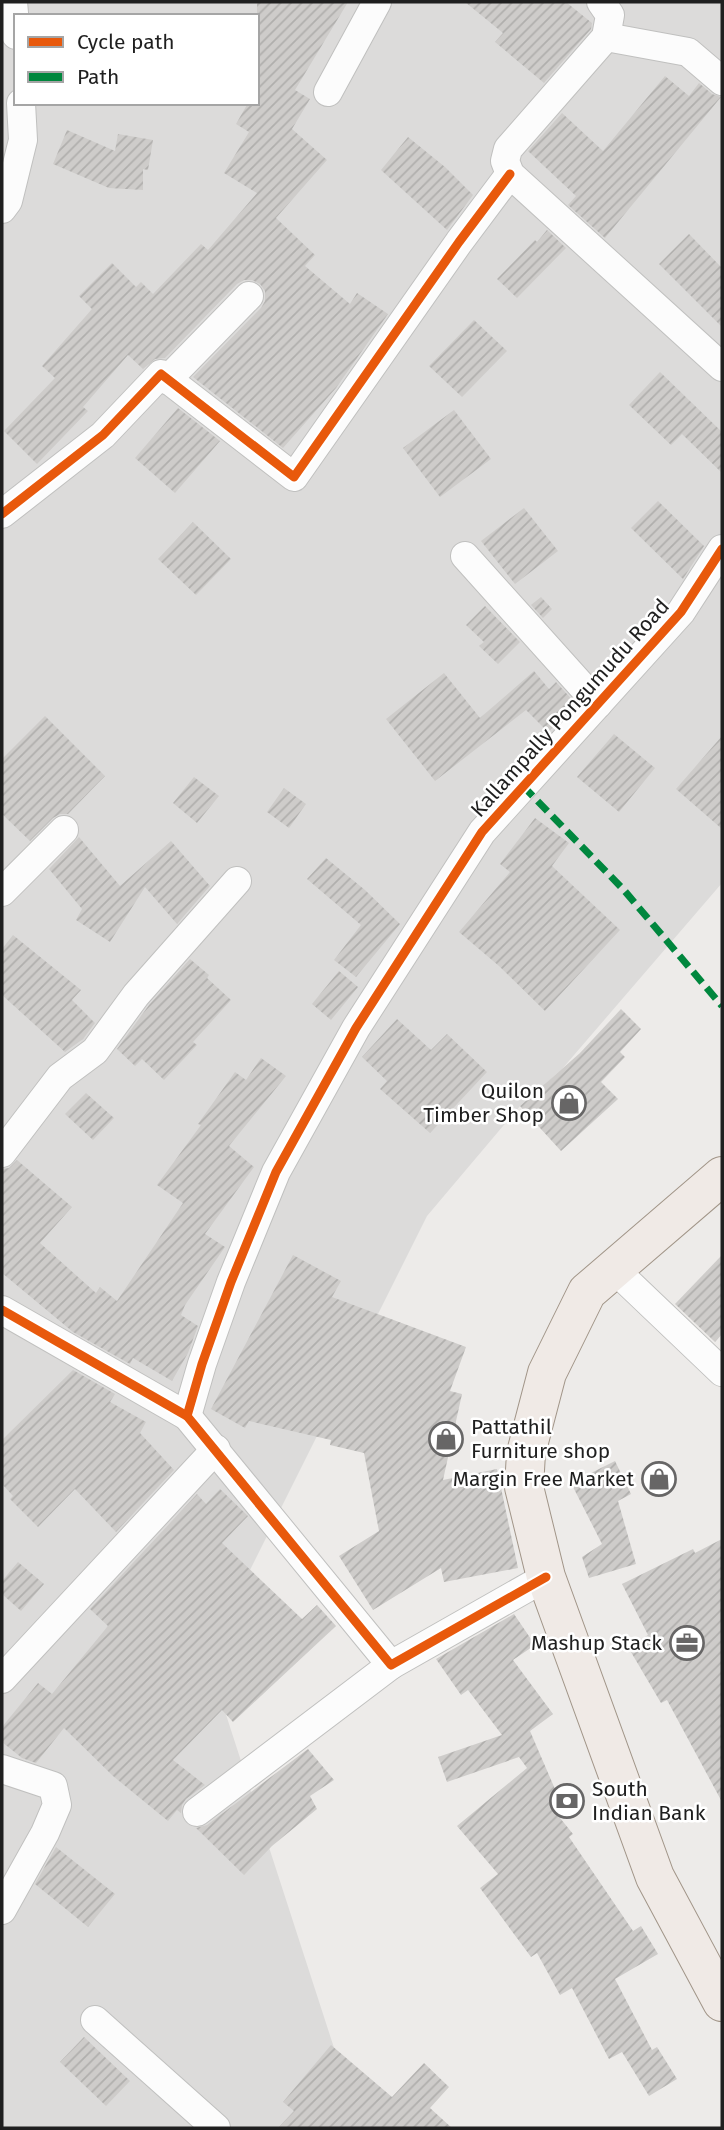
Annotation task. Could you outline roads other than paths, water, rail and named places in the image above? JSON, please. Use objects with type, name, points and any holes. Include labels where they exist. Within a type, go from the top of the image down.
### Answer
[{"type":"main road","points":[[718,1187],[587,1292],[547,1373],[526,1453],[524,1488],[546,1577],[655,1877],[722,2003]]},
{"type":"street","points":[[328,92],[377,2]]},
{"type":"street","points":[[601,2],[610,15],[606,37],[508,149],[505,161],[510,174],[722,368]]},
{"type":"street","points":[[606,37],[688,52],[722,81]]},
{"type":"street","points":[[2,209],[8,201],[23,140],[20,105]]},
{"type":"street","points":[[2,514],[103,435],[160,374],[294,477],[510,174]]},
{"type":"street","points":[[167,380],[249,296]]},
{"type":"street","name":"Kallampally Pongumudu Road","points":[[187,1416],[231,1282],[276,1172],[356,1028],[482,832],[681,612],[722,549]]},
{"type":"street","points":[[465,556],[598,704]]},
{"type":"street","points":[[2,892],[64,830]]},
{"type":"street","points":[[2,1153],[60,1077],[95,1051],[136,995],[237,881]]},
{"type":"street","points":[[614,1269],[722,1372]]},
{"type":"street","points":[[2,1310],[187,1416],[391,1665]]},
{"type":"street","points":[[2,1679],[216,1449]]},
{"type":"street","points":[[197,1812],[391,1665],[546,1577]]},
{"type":"street","points":[[2,1769],[52,1786],[57,1805],[45,1833],[2,1910]]},
{"type":"street","points":[[95,2020],[216,2128]]},
{"type":"place","name":"Quilon Timber Shop","points":[[569,1103]]},
{"type":"place","name":"Pattathil Furniture shop","points":[[446,1439]]},
{"type":"place","name":"Margin Free Market","points":[[659,1479]]},
{"type":"place","name":"Mashup Stack","points":[[687,1643]]},
{"type":"place","name":"South Indian Bank","points":[[567,1801]]}]
